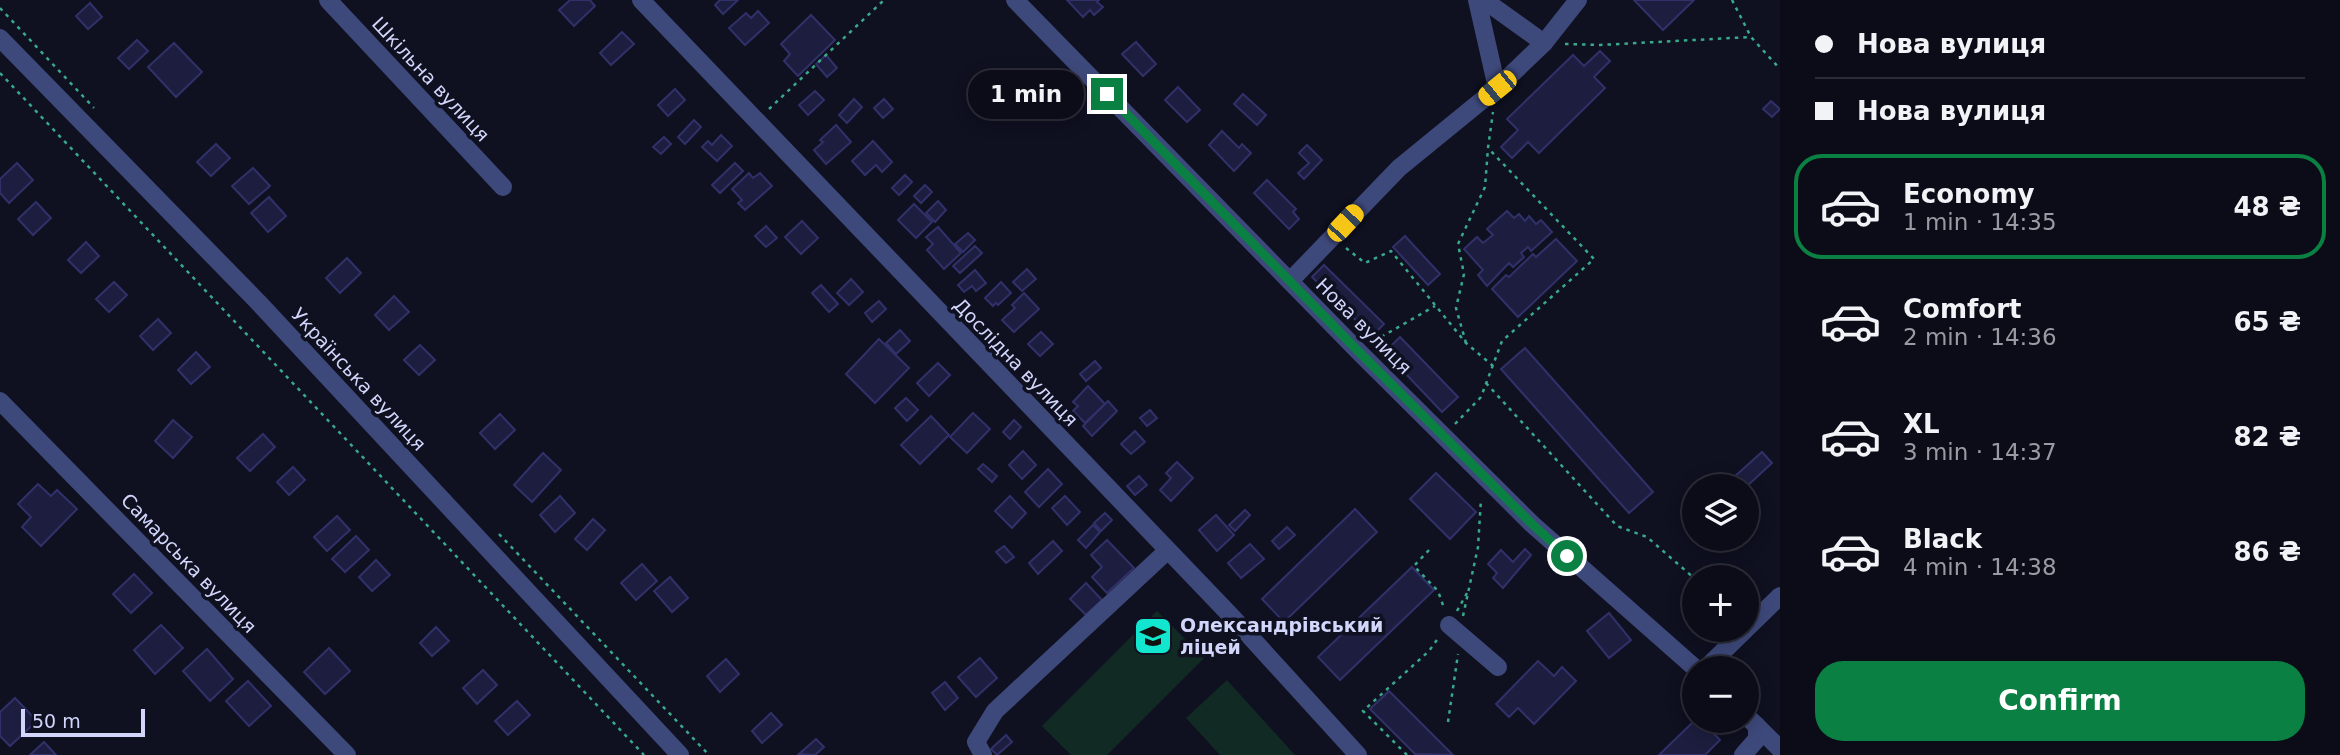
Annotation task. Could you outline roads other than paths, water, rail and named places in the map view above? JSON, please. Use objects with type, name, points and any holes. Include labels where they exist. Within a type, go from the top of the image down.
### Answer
[{"type":"street","name":"Шкільна вулиця","points":[[328,0],[503,187]]},
{"type":"street","name":"Дослідна вулиця","points":[[641,0],[1234,619],[1358,755]]},
{"type":"street","name":"Нова вулиця","points":[[1016,0],[1358,351],[1532,524],[1682,657]]},
{"type":"street","points":[[1477,0],[1497,88]]},
{"type":"street","points":[[1484,0],[1544,43]]},
{"type":"street","points":[[1290,281],[1399,168],[1497,88],[1544,43],[1578,0]]},
{"type":"street","name":"Українська вулиця","points":[[0,38],[258,302],[680,755]]},
{"type":"street","name":"Самарська вулиця","points":[[0,401],[347,755]]},
{"type":"street","points":[[982,755],[976,742],[995,711],[1167,551]]},
{"type":"street","points":[[1759,616],[1780,596]]},
{"type":"street","points":[[1455,630],[1498,667]]},
{"type":"street","points":[[1718,656],[1733,642]]},
{"type":"street","points":[[1759,728],[1780,749]]},
{"type":"street","points":[[1743,755],[1757,739],[1755,733]]},
{"type":"place","name":"Олександрівський ліцей","points":[[1153,636]]}]
